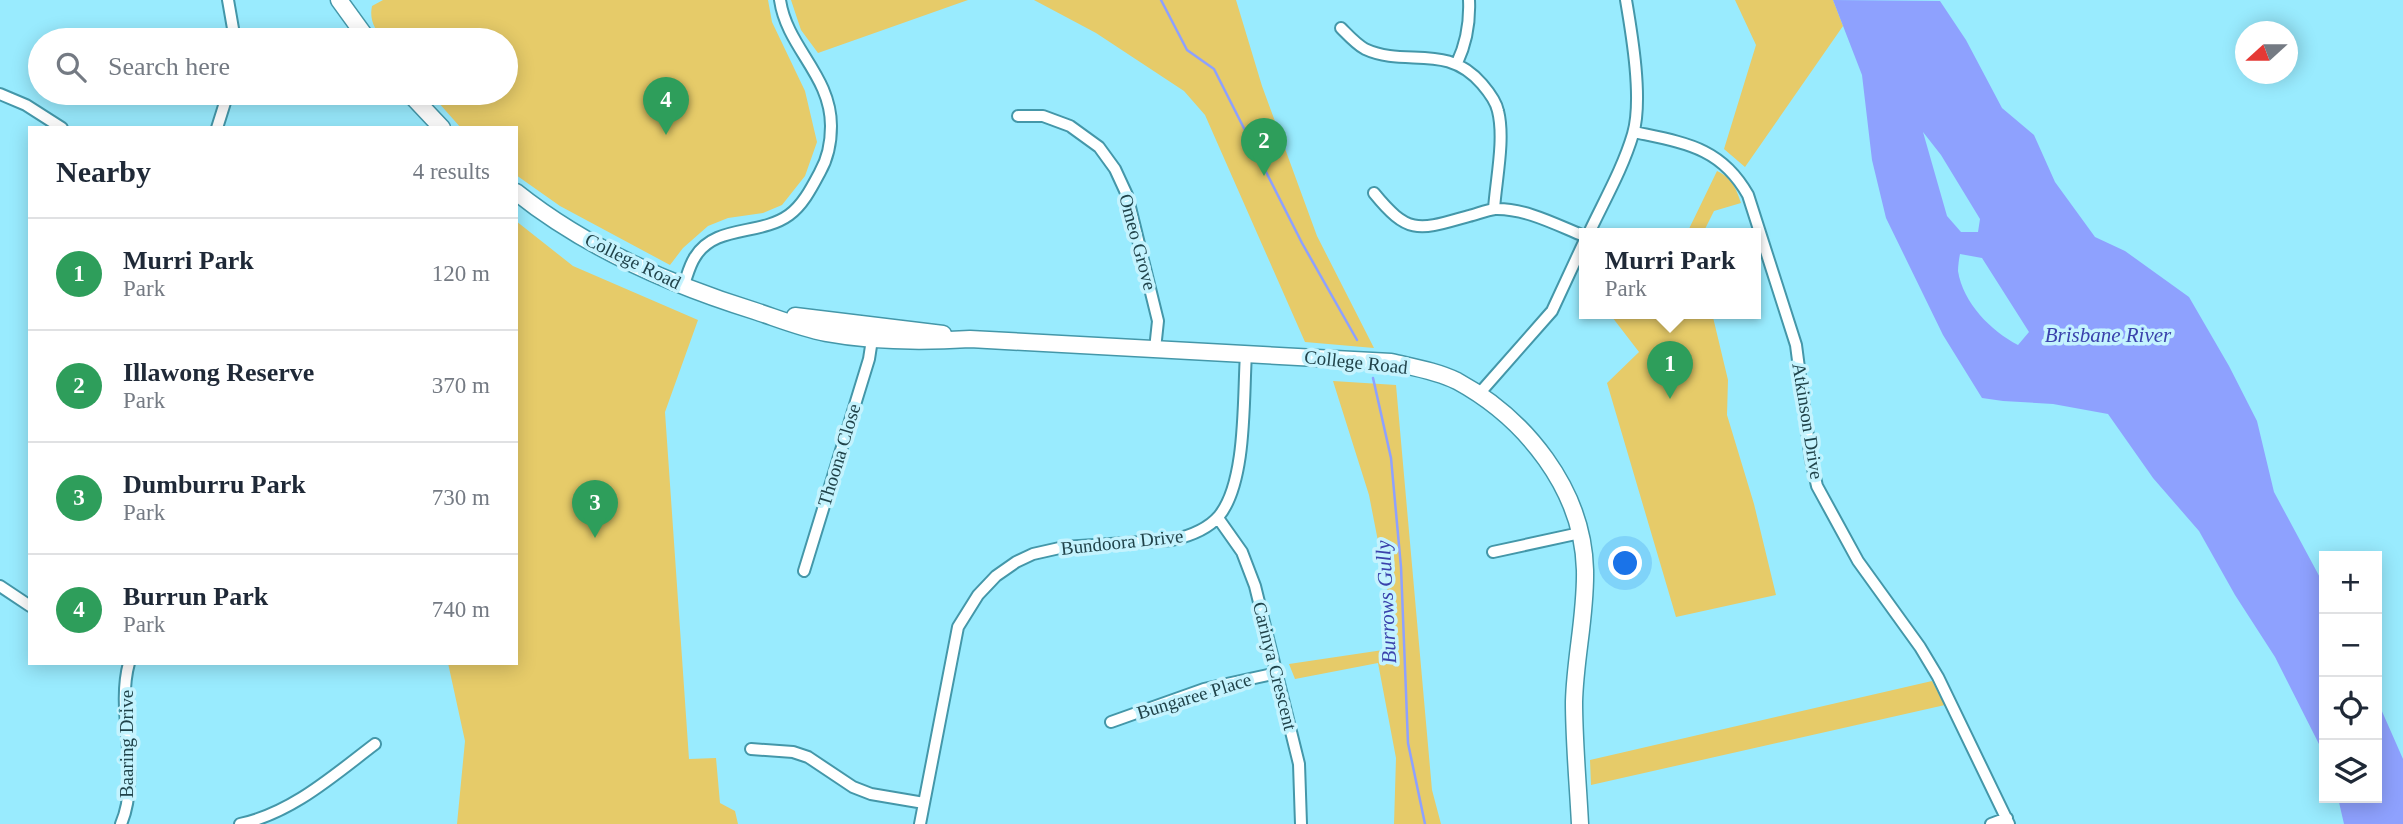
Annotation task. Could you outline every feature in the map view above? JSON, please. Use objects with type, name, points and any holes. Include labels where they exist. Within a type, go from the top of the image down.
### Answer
[{"type":"main road","points":[[339,0],[359,28]]},
{"type":"main road","points":[[420,105],[440,126]]},
{"type":"main road","name":"College Road","points":[[518,193],[578,234],[683,287],[795,326],[828,333],[873,333],[920,342],[970,339],[1391,362],[1426,370],[1456,381],[1496,405],[1541,452],[1564,489],[1580,533],[1585,567],[1585,610],[1574,703],[1580,824]]},
{"type":"street","points":[[228,0],[232,28]]},
{"type":"street","points":[[683,287],[693,260],[705,244],[720,236],[763,227],[790,215],[812,188],[825,164],[831,133],[827,94],[787,25],[780,0]]},
{"type":"street","points":[[1591,228],[1634,132],[1637,99],[1626,0]]},
{"type":"street","points":[[1457,63],[1463,51],[1470,16],[1469,1]]},
{"type":"street","points":[[1341,28],[1366,49],[1387,55],[1433,58],[1457,63],[1475,76],[1489,92],[1499,111],[1500,135],[1494,209]]},
{"type":"street","points":[[0,93],[26,105],[59,126]]},
{"type":"street","points":[[218,126],[224,105]]},
{"type":"street","name":"Omeo Grove","points":[[1018,116],[1043,116],[1070,126],[1099,146],[1115,169],[1128,195],[1158,321],[1155,349]]},
{"type":"street","name":"Atkinson Drive","points":[[1634,132],[1701,149],[1719,160],[1736,174],[1748,195],[1759,228]]},
{"type":"street","points":[[1374,193],[1393,217],[1410,226],[1433,226],[1494,209],[1515,211],[1579,234]]},
{"type":"street","name":"Atkinson Drive","points":[[1761,236],[1796,345],[1811,460],[1817,486],[1858,561],[1920,647],[1938,677],[2008,821]]},
{"type":"street","points":[[1478,395],[1552,311],[1579,253]]},
{"type":"street","name":"Thoona Close","points":[[804,570],[869,359],[873,333]]},
{"type":"street","points":[[1218,518],[1233,490],[1239,465],[1246,354]]},
{"type":"street","name":"Carinya Crescent","points":[[1218,518],[1247,562],[1299,764],[1301,824]]},
{"type":"street","name":"Bundoora Drive","points":[[920,824],[958,627],[978,595],[996,576],[1033,554],[1064,547],[1172,540],[1204,529],[1218,518]]},
{"type":"street","points":[[1493,552],[1580,533]]},
{"type":"street","points":[[0,586],[28,605]]},
{"type":"street","name":"Baaring Drive","points":[[125,665],[128,797],[126,823]]},
{"type":"street","name":"Bungaree Place","points":[[1111,722],[1204,690],[1277,673]]},
{"type":"street","points":[[240,824],[286,808],[376,744]]},
{"type":"street","points":[[751,749],[793,752],[808,757],[853,787],[871,794],[924,803]]},
{"type":"street","points":[[1991,824],[2008,821]]},
{"type":"shaded area","points":[[383,0],[768,0],[772,22],[805,91],[817,142],[805,176],[782,205],[763,213],[728,218],[708,226],[683,248],[670,265],[560,206],[518,176],[518,126],[459,126],[441,105],[518,105],[518,28],[375,28],[371,16],[372,6]]},
{"type":"shaded area","points":[[791,0],[968,0],[818,53],[801,30]]},
{"type":"shaded area","points":[[1034,0],[1236,0],[1262,86],[1317,236],[1374,348],[1305,342],[1205,115],[1184,91],[1096,33]]},
{"type":"shaded area","points":[[1735,0],[1833,0],[1843,26],[1745,167],[1724,149],[1756,45]]},
{"type":"shaded area","points":[[1717,171],[1733,184],[1741,203],[1714,211],[1706,228],[1689,228]]},
{"type":"shaded area","points":[[518,223],[573,266],[698,320],[665,412],[689,759],[716,758],[720,803],[735,811],[738,824],[457,824],[465,741],[448,665],[518,665]]},
{"type":"shaded area","points":[[1614,319],[1713,319],[1728,380],[1727,415],[1754,504],[1776,595],[1676,617],[1607,383],[1639,352]]},
{"type":"shaded area","points":[[1333,381],[1396,385],[1432,790],[1441,824],[1394,824],[1396,758],[1378,663],[1295,679],[1289,664],[1383,650],[1391,608],[1369,495]]},
{"type":"shaded area","points":[[1932,681],[1945,705],[1591,785],[1590,760]]},
{"type":"water","name":"Brisbane River","points":[[1833,0],[1940,1],[1966,40],[2002,108],[2034,135],[2055,182],[2095,237],[2125,251],[2189,297],[2229,366],[2257,421],[2274,492],[2319,576],[2319,744],[2275,657],[2235,595],[2199,531],[2153,478],[2108,414],[2053,404],[1982,398],[1943,335],[1886,218],[1872,160],[1862,75]],"holes":[[[1923,132],[1941,155],[1980,219],[1978,232],[1961,232],[1947,216]],[[1960,254],[1982,258],[2029,332],[2018,345],[1988,324],[1972,305],[1961,283],[1958,271]]]},
{"type":"water","points":[[2382,711],[2403,759],[2403,824],[2344,824],[2339,803],[2382,803]]},
{"type":"waterway","name":"Burrows Gully","points":[[1161,0],[1187,50],[1214,69],[1302,243],[1357,340]]},
{"type":"waterway","name":"Burrows Gully","points":[[1373,378],[1391,458],[1401,567],[1408,743],[1425,824]]},
{"type":"place","name":"Burrun Park","points":[[666,135]]},
{"type":"place","name":"Illawong Reserve","points":[[1264,176]]},
{"type":"place","name":"Murri Park","points":[[1670,399]]},
{"type":"place","name":"Dumburru Park","points":[[595,538]]}]
